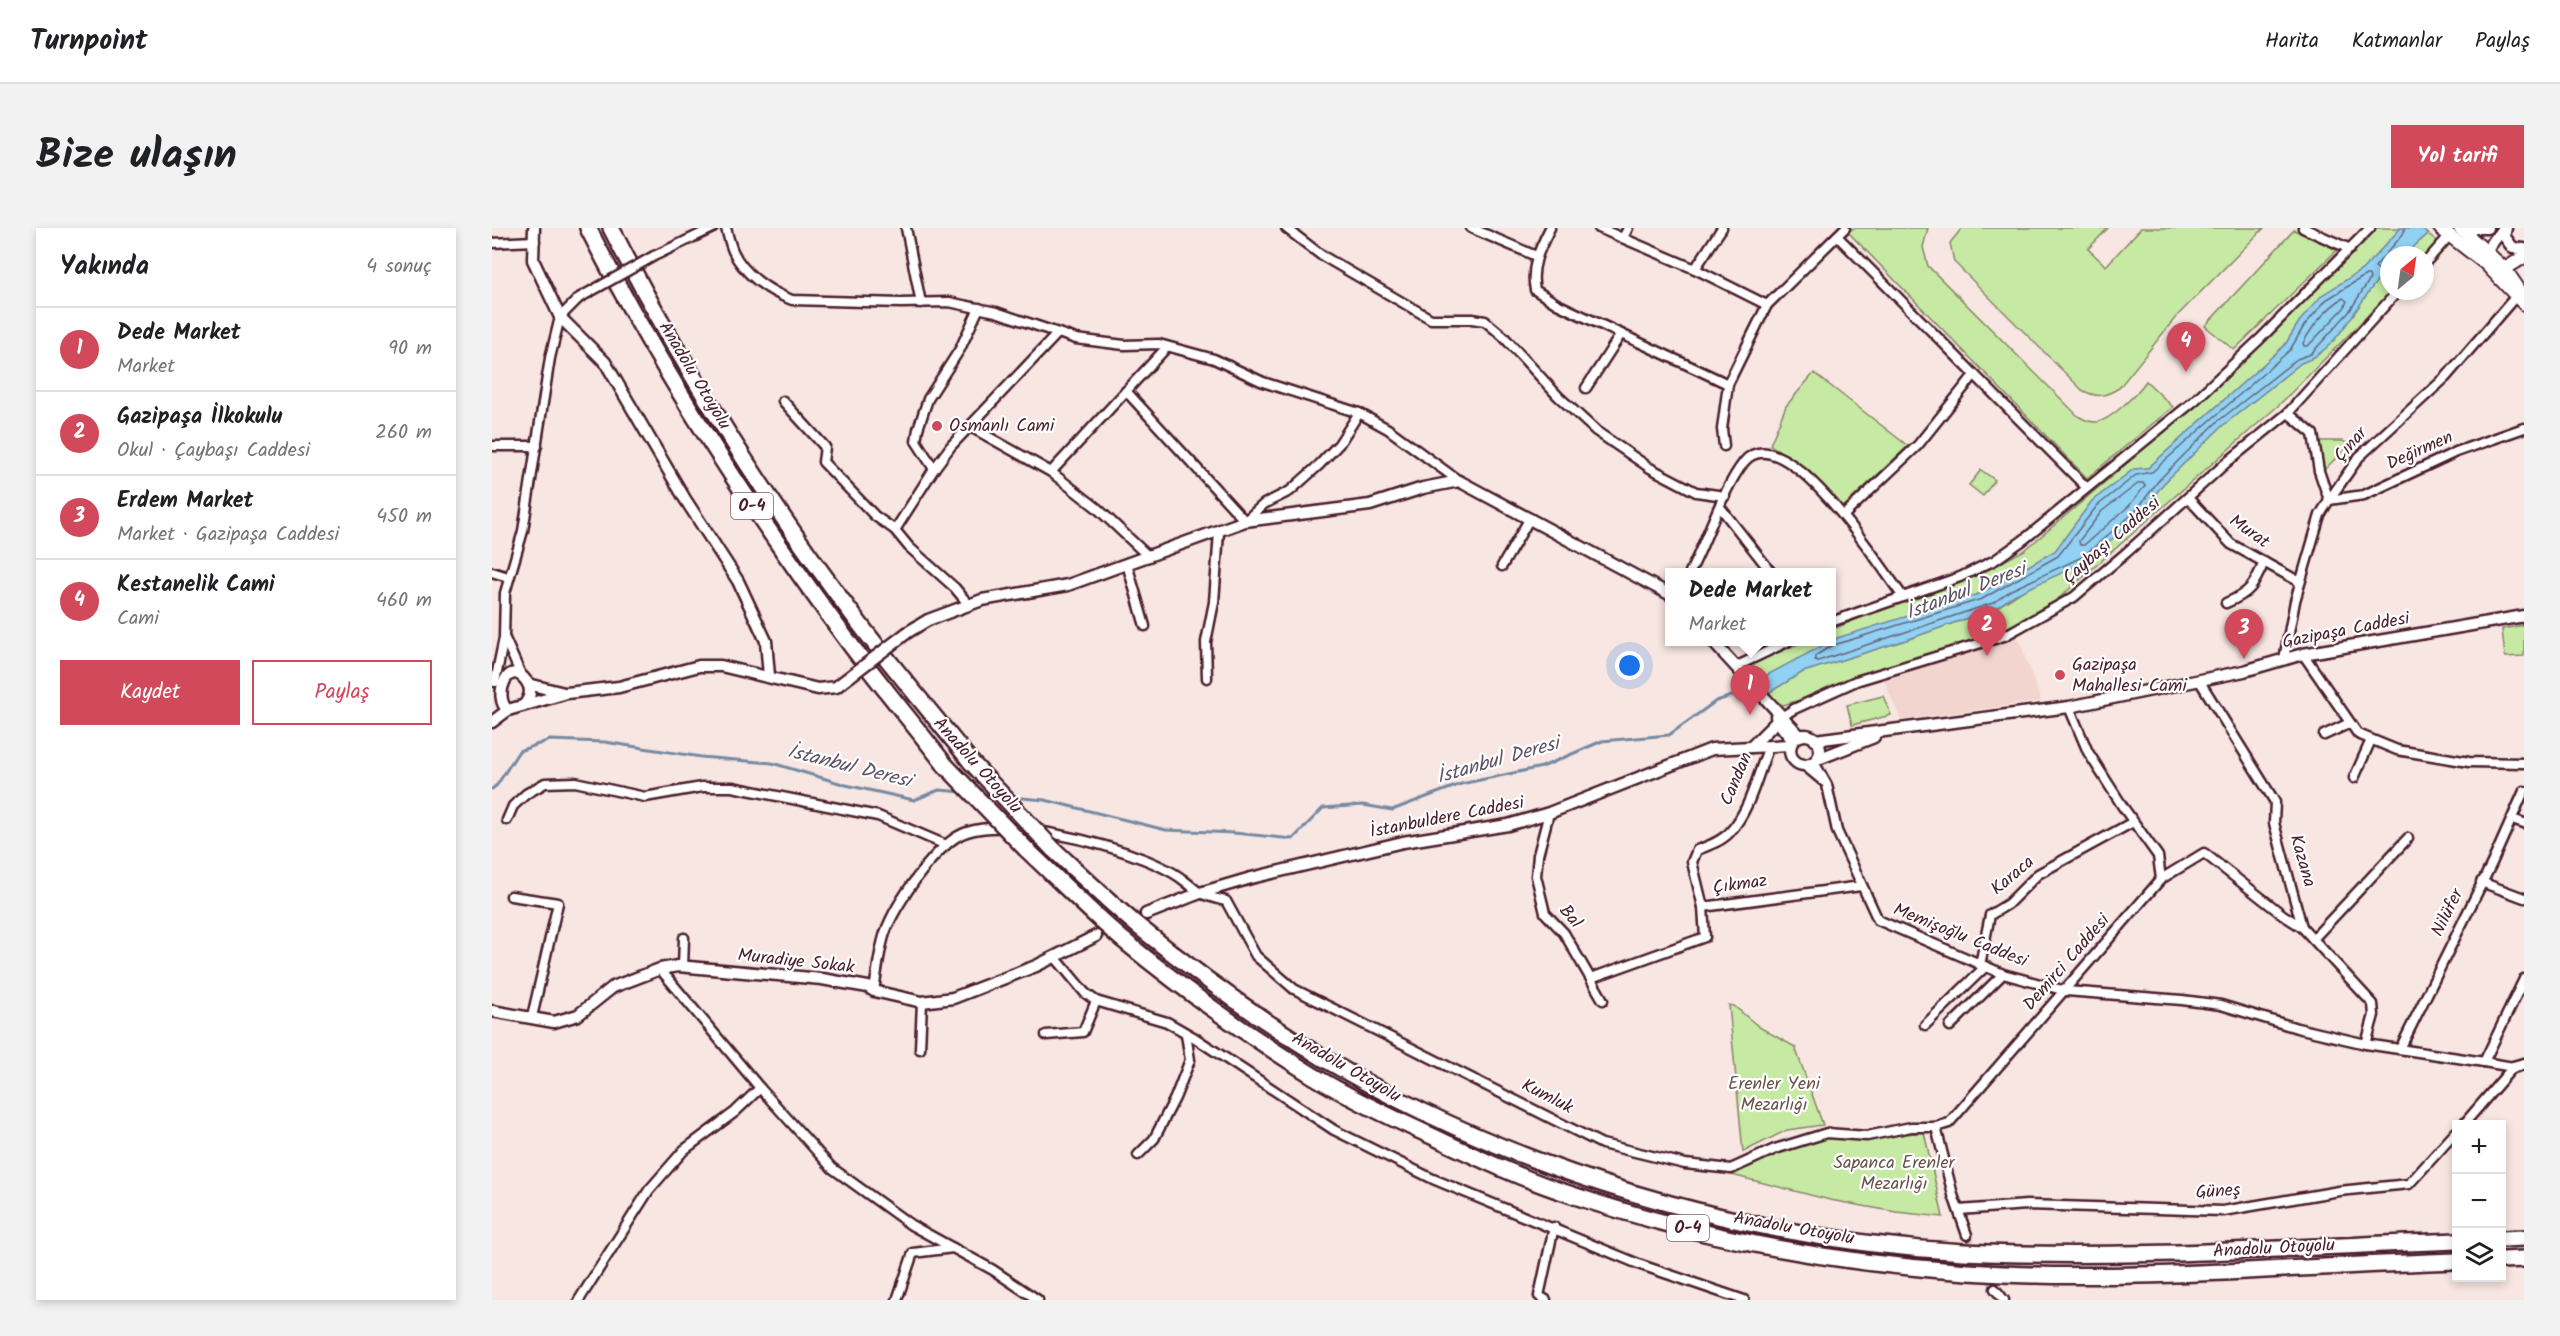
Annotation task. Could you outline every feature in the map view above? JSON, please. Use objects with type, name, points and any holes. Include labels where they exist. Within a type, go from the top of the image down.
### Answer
[{"type":"highway","name":"Anadolu Otoyolu","points":[[588,228],[665,368],[739,487],[848,642],[945,765],[1026,849],[1122,939],[1258,1039],[1312,1075],[1368,1106],[1493,1165],[1571,1195],[1734,1239],[1798,1251],[1967,1272],[2056,1275],[2141,1274],[2452,1261]]},
{"type":"highway","name":"Anadolu Otoyolu","points":[[611,228],[680,355],[817,564],[865,632],[971,762],[1053,849],[1137,925],[1269,1023],[1323,1058],[1434,1117],[1500,1146],[1637,1195],[1760,1224],[1824,1236],[1961,1252],[2060,1255],[2452,1241]]},
{"type":"highway","points":[[622,228],[680,355]]},
{"type":"highway","points":[[2506,1239],[2524,1238]]},
{"type":"highway","points":[[2506,1260],[2524,1259]]},
{"type":"main road","points":[[2450,230],[2487,250],[2500,272],[2521,299]]},
{"type":"main road","points":[[2450,230],[2486,264],[2500,272]]},
{"type":"main road","points":[[2500,272],[2524,256]]},
{"type":"street","points":[[534,228],[533,260],[560,317],[605,362],[685,499],[738,581],[766,640],[769,676]]},
{"type":"street","points":[[714,228],[654,256],[579,298],[560,317],[549,358],[522,531],[508,577],[504,638],[492,695],[498,705],[508,710],[567,693],[619,687],[699,666],[721,666],[769,676],[804,687],[818,689],[836,687],[908,632],[928,620],[982,600],[1068,585],[1245,521],[1370,504],[1423,488],[1459,481]]},
{"type":"street","points":[[726,228],[734,253],[751,274],[775,294],[792,300],[949,302],[979,308],[1076,339],[1167,347],[1214,359],[1263,382],[1359,413],[1388,429],[1459,481],[1665,592]]},
{"type":"street","points":[[906,228],[921,303]]},
{"type":"street","points":[[1286,228],[1321,255],[1431,319],[1485,321],[1503,336],[1558,396],[1596,431],[1650,468],[1696,492],[1725,496]]},
{"type":"street","points":[[1471,228],[1536,256]]},
{"type":"street","points":[[1550,228],[1536,256],[1533,279],[1535,290],[1557,304],[1728,384]]},
{"type":"street","points":[[1599,228],[1695,269],[1767,305]]},
{"type":"street","points":[[1623,238],[1628,228]]},
{"type":"street","points":[[1695,269],[1722,228]]},
{"type":"street","points":[[1724,446],[1722,429],[1728,384],[1767,305],[1845,228]]},
{"type":"street","points":[[2303,228],[2350,249]]},
{"type":"street","points":[[1836,620],[1960,578],[1995,560],[2022,542],[2086,487],[2194,401],[2260,339],[2370,228]]},
{"type":"street","points":[[2468,228],[2487,228]]},
{"type":"street","points":[[2504,228],[2504,236],[2513,248],[2524,249]]},
{"type":"street","points":[[2486,264],[2487,250],[2504,228]]},
{"type":"street","points":[[2434,251],[2450,230]]},
{"type":"street","points":[[1837,236],[2086,487]]},
{"type":"street","points":[[492,243],[535,241]]},
{"type":"street","name":"Çınar","points":[[2284,659],[2300,582],[2320,515],[2329,500],[2359,456],[2446,377],[2521,299]]},
{"type":"street","name":"Çaybaşı Caddesi","points":[[1778,716],[1856,681],[2004,636],[2074,597],[2288,413],[2390,300]]},
{"type":"street","points":[[934,469],[916,441],[918,429],[928,399],[960,349],[979,308]]},
{"type":"street","points":[[895,530],[934,469],[969,426],[1058,333]]},
{"type":"street","points":[[1586,388],[1621,334]]},
{"type":"street","points":[[1051,472],[1167,347]]},
{"type":"street","points":[[1844,515],[1918,445],[1974,375]]},
{"type":"street","points":[[1126,391],[1245,521]]},
{"type":"street","points":[[783,401],[825,447],[823,462],[875,516],[895,530],[909,547],[955,588],[969,605]]},
{"type":"street","points":[[1245,521],[1264,504],[1290,491],[1319,465],[1339,444],[1359,413]]},
{"type":"street","points":[[2288,413],[2313,434],[2319,471],[2329,500]]},
{"type":"street","points":[[969,426],[1051,472],[1097,508],[1149,557]]},
{"type":"street","name":"Değirmen","points":[[2329,500],[2364,495],[2456,452],[2524,428]]},
{"type":"street","points":[[492,446],[537,446]]},
{"type":"street","points":[[1691,568],[1744,461],[1757,452],[1774,453],[1792,463],[1844,515],[1904,597]]},
{"type":"street","name":"Murat","points":[[2188,498],[2231,544],[2300,582]]},
{"type":"street","points":[[1720,507],[1767,568]]},
{"type":"street","points":[[1502,566],[1530,519]]},
{"type":"street","points":[[1207,678],[1206,642],[1214,602],[1219,532]]},
{"type":"street","points":[[2226,603],[2241,597],[2253,586],[2264,562]]},
{"type":"street","points":[[1127,564],[1145,626]]},
{"type":"street","points":[[492,573],[508,577]]},
{"type":"street","name":"Gazipaşa Caddesi","points":[[1815,740],[2069,707],[2244,671],[2302,654],[2524,616]]},
{"type":"street","points":[[504,638],[530,693],[525,704]]},
{"type":"street","points":[[1717,646],[1778,716],[1794,741],[1792,760],[1812,762],[1820,749],[1815,740],[1806,735],[1794,741]]},
{"type":"street","points":[[1735,667],[1779,646]]},
{"type":"street","points":[[2302,654],[2358,734],[2397,750],[2469,762],[2524,763]]},
{"type":"street","points":[[495,682],[504,675],[516,674],[525,680],[567,693]]},
{"type":"street","name":"Kazana","points":[[2199,680],[2275,802],[2274,824],[2302,927],[2373,1004],[2374,1015],[2366,1044]]},
{"type":"street","points":[[2069,707],[2088,752],[2158,856],[2161,879]]},
{"type":"street","points":[[492,722],[508,710]]},
{"type":"street","points":[[1751,747],[1778,716]]},
{"type":"street","points":[[2324,735],[2350,723]]},
{"type":"street","name":"Gazipaşa Caddesi","points":[[1812,762],[1891,730]]},
{"type":"street","points":[[2354,778],[2371,740]]},
{"type":"street","name":"İstanbuldere Caddesi","points":[[1146,914],[1200,893],[1403,843],[1508,825],[1549,813],[1712,749],[1794,741]]},
{"type":"street","name":"İstanbuldere Caddesi","points":[[1751,747],[1768,749],[1792,760]]},
{"type":"street","name":"Candan","points":[[1703,907],[1692,862],[1697,850],[1716,842],[1730,832],[1748,803],[1768,749]]},
{"type":"street","name":"Memişoğlu Caddesi","points":[[1812,762],[1827,785],[1837,831],[1878,920],[1983,966],[2003,974],[2066,991],[2221,1005],[2297,1028],[2366,1044],[2519,1066]]},
{"type":"street","points":[[507,820],[513,806],[526,794],[545,783],[575,782],[645,796],[702,787],[732,788],[878,816],[946,845]]},
{"type":"street","name":"Nilüfer","points":[[2400,1049],[2524,791]]},
{"type":"street","name":"Bal","points":[[1549,813],[1538,855],[1536,876],[1545,913],[1564,933],[1603,1000]]},
{"type":"street","points":[[2512,819],[2524,824]]},
{"type":"street","name":"Karaca","points":[[1983,966],[1990,915],[2008,904],[2038,874],[2133,822]]},
{"type":"street","name":"Kumluk","points":[[874,991],[885,934],[893,914],[920,874],[946,845],[965,832],[996,826],[1073,837],[1147,860],[1180,877],[1200,893],[1226,901],[1256,956],[1294,989],[1602,1144],[1685,1164],[1731,1169],[1775,1149],[1827,1133],[1867,1136],[1911,1127],[1936,1127]]},
{"type":"street","points":[[2313,939],[2408,838]]},
{"type":"street","name":"Demirci Caddesi","points":[[1936,1127],[1949,1123],[2161,879],[2204,853],[2283,915],[2302,927]]},
{"type":"street","points":[[2481,882],[2524,898]]},
{"type":"street","name":"Çıkmaz","points":[[1591,978],[1705,938],[1703,907],[1862,886]]},
{"type":"street","points":[[511,896],[558,903],[532,1017]]},
{"type":"street","name":"Muradiye Sokak","points":[[492,1011],[554,1022],[578,1015],[613,987],[660,969],[683,967],[822,979],[868,987],[874,991],[922,1002],[953,998],[1055,957],[1096,936]]},
{"type":"street","points":[[683,967],[684,938]]},
{"type":"street","points":[[1055,957],[1085,993],[1096,1001],[1167,1022],[1334,1130],[1433,1179],[1641,1264],[1744,1300]]},
{"type":"street","points":[[1925,1025],[1983,966]]},
{"type":"street","points":[[660,969],[760,1088],[832,1168],[911,1225],[993,1270],[1027,1296],[1038,1300]]},
{"type":"street","points":[[1950,1026],[2003,974]]},
{"type":"street","points":[[2484,1062],[2524,979]]},
{"type":"street","points":[[1046,1035],[1083,1032],[1096,1001]]},
{"type":"street","points":[[920,1049],[922,1002]]},
{"type":"street","points":[[1138,1155],[1154,1139],[1179,1089],[1190,1060],[1186,1034]]},
{"type":"street","points":[[2469,1120],[2519,1066]]},
{"type":"street","points":[[579,1300],[649,1190],[684,1150],[735,1112],[760,1088]]},
{"type":"street","points":[[1936,1127],[1966,1235]]},
{"type":"street","name":"Güneş","points":[[1959,1210],[2027,1204],[2223,1211],[2339,1191],[2409,1184],[2452,1137]]},
{"type":"street","points":[[1539,1299],[1554,1227]]},
{"type":"street","points":[[897,1300],[913,1253],[953,1248]]},
{"type":"street","points":[[1995,1289],[2004,1300]]},
{"type":"shaded area","points":[[2017,635],[2041,701],[1901,720],[1883,678]]},
{"type":"green space","points":[[1854,228],[1928,228],[1923,247],[1928,266],[2078,416],[2092,422],[2103,420],[2124,405],[2146,381],[2173,407],[2087,478],[1848,232]]},
{"type":"green space","points":[[1962,228],[2108,228],[2088,249],[2106,266],[2141,228],[2264,228],[2176,317],[2119,388],[2101,395],[2082,390],[1954,262],[1950,243]]},
{"type":"green space","points":[[2373,228],[2401,228],[2384,246],[2380,246],[2380,251],[2362,270],[2323,295],[2299,322],[2285,345],[2148,468],[2134,469],[2092,501],[2055,551],[1979,594],[1836,639],[1836,628],[1893,604],[1972,578],[2025,550],[2219,385]]},
{"type":"green space","points":[[2294,230],[2337,250],[2234,350],[2205,326]]},
{"type":"green space","points":[[2428,234],[2440,243],[2434,249],[2434,246],[2414,246]]},
{"type":"green space","points":[[2380,277],[2380,300],[2383,300],[2279,405],[2017,635],[1783,705],[1765,695],[1803,672],[1906,640],[1996,608],[2139,516],[2163,484],[2221,427],[2301,363],[2315,356],[2327,346],[2349,321]]},
{"type":"green space","points":[[1814,373],[1908,446],[1843,507],[1791,458],[1770,445],[1786,406]]},
{"type":"green space","points":[[2320,441],[2343,441],[2349,445],[2324,470]]},
{"type":"green space","points":[[1981,470],[1995,480],[1983,496],[1969,485]]},
{"type":"green space","points":[[2524,625],[2524,656],[2505,657],[2502,629]]},
{"type":"green space","points":[[1793,646],[1822,646],[1754,682],[1742,667]]},
{"type":"green space","points":[[1883,696],[1891,715],[1852,725],[1847,705]]},
{"type":"green space","name":"Erenler Yeni Mezarlığı","points":[[1729,1005],[1734,1006],[1759,1027],[1795,1047],[1823,1125],[1787,1130],[1743,1152]]},
{"type":"green space","name":"Sapanca Erenler Mezarlığı","points":[[1924,1132],[1943,1217],[1896,1212],[1830,1200],[1732,1175],[1778,1151],[1828,1137],[1873,1138]]},
{"type":"water","points":[[2401,228],[2420,228],[2428,234],[2414,246],[2384,246]]},
{"type":"water","points":[[2380,251],[2380,277],[2339,335],[2315,357],[2301,363],[2221,427],[2163,484],[2139,516],[2085,562],[2014,595],[1996,608],[1906,640],[1803,672],[1765,695],[1754,682],[1822,646],[1836,646],[1837,638],[1979,594],[2055,551],[2092,501],[2134,469],[2148,468],[2285,345],[2299,322],[2322,295],[2362,270]]},
{"type":"waterway","name":"İstanbul Deresi","points":[[1011,797],[1045,800],[1166,830],[1234,833],[1293,839],[1323,808],[1363,805],[1392,810],[1461,784],[1542,767],[1602,741],[1669,735],[1716,701],[1754,689]]},
{"type":"waterway","name":"İstanbul Deresi","points":[[492,789],[519,751],[550,740],[605,742],[701,757],[772,763],[846,785],[914,800],[939,790],[963,792]]},
{"type":"waterway","name":"İstanbul Deresi","points":[[982,794],[996,795]]},
{"type":"tunnel","points":[[1096,936],[1146,914]]},
{"type":"tunnel","points":[[1967,1235],[1995,1289]]},
{"type":"place","name":"Kestanelik Cami","points":[[2186,372]]},
{"type":"place","name":"Osmanlı Cami","points":[[937,426]]},
{"type":"place","name":"Gazipaşa İlkokulu","points":[[1987,656]]},
{"type":"place","name":"Erdem Market","points":[[2244,659]]},
{"type":"place","name":"Gazipaşa Mahallesi Cami","points":[[2060,675]]},
{"type":"place","name":"Dede Market","points":[[1750,715]]}]
